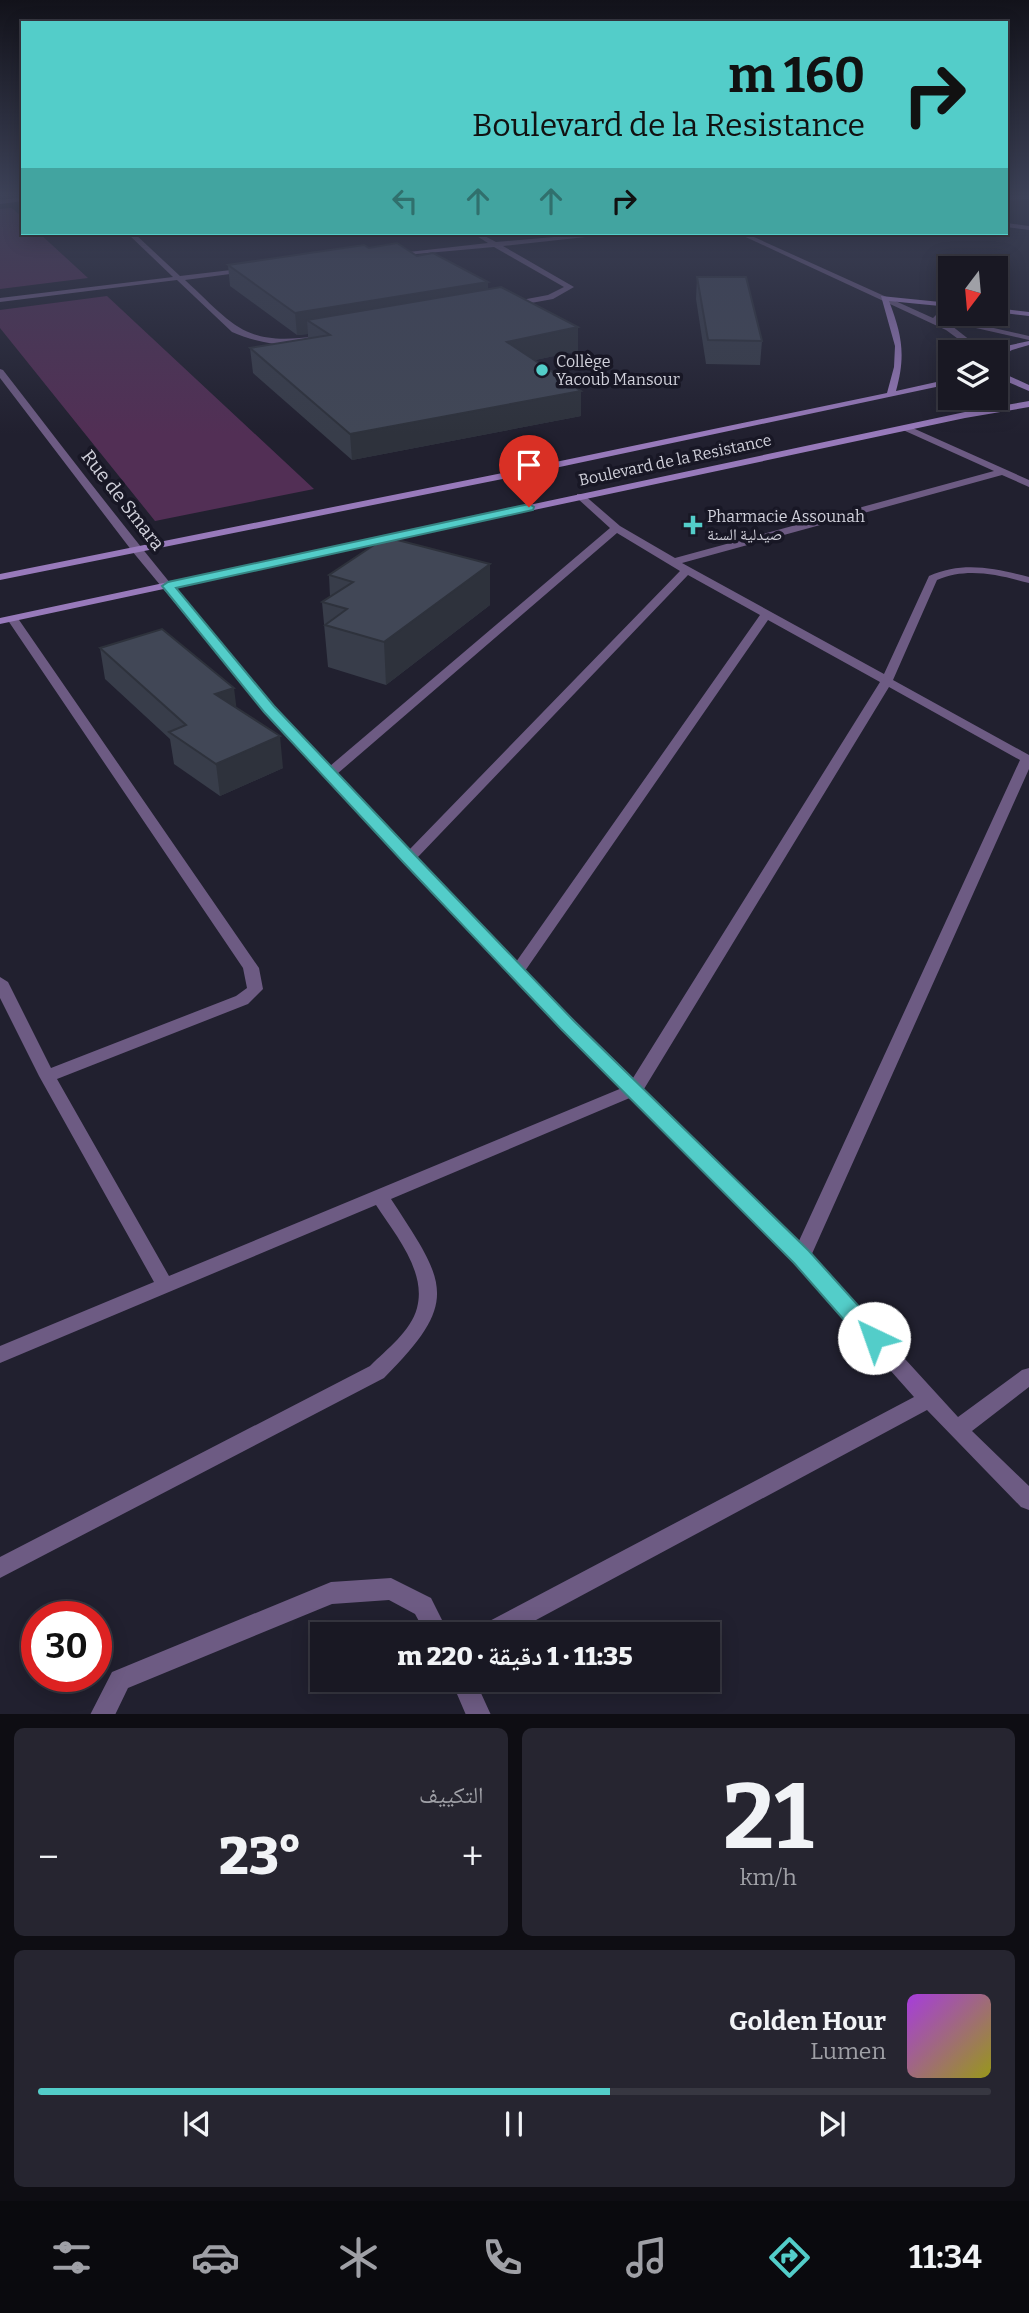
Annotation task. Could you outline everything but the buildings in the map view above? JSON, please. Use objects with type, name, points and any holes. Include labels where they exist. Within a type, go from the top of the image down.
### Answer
[{"type":"main road","points":[[891,395],[900,364],[900,343],[884,298],[938,304]]},
{"type":"main road","points":[[1008,311],[1029,313]]},
{"type":"main road","points":[[1008,349],[1029,340]]},
{"type":"main road","points":[[1008,379],[1029,388]]},
{"type":"main road","name":"Boulevard de la Resistance","points":[[0,577],[938,385]]},
{"type":"main road","name":"Boulevard de la Resistance","points":[[6,620],[580,496],[1029,404]]},
{"type":"street","points":[[176,274],[235,330],[248,337],[265,341],[286,341],[330,336]]},
{"type":"street","points":[[0,300],[205,274]]},
{"type":"street","points":[[493,307],[551,297],[570,287],[548,274]]},
{"type":"street","points":[[831,274],[949,328],[965,340]]},
{"type":"street","points":[[914,312],[1029,340]]},
{"type":"street","name":"Rue de Smara","points":[[0,372],[136,550],[269,709],[517,972],[801,1257],[957,1430],[1029,1500]]},
{"type":"street","points":[[906,428],[1029,484]]},
{"type":"street","points":[[673,562],[1002,472]]},
{"type":"street","points":[[580,496],[617,528],[673,562],[1028,760],[801,1257]]},
{"type":"street","points":[[330,773],[617,528]]},
{"type":"street","points":[[0,1355],[381,1198],[635,1089],[886,682],[933,578],[945,571],[964,568],[992,570],[1029,580]]},
{"type":"street","points":[[409,858],[687,570]]},
{"type":"street","points":[[517,972],[766,615]]},
{"type":"street","points":[[6,620],[251,968],[255,979],[255,989],[242,1000],[47,1076]]},
{"type":"street","points":[[0,982],[47,1076],[166,1287]]},
{"type":"street","points":[[0,1568],[377,1373],[410,1337],[427,1306],[426,1273],[381,1198]]},
{"type":"street","points":[[957,1430],[1029,1376]]},
{"type":"street","points":[[511,1622],[929,1399]]},
{"type":"street","points":[[102,1714],[120,1680],[331,1593],[391,1589],[423,1606],[432,1622]]},
{"type":"street","points":[[469,1692],[479,1714]]},
{"type":"shaded area","points":[[0,274],[84,274],[88,278],[0,289]]},
{"type":"shaded area","points":[[107,296],[314,489],[155,521],[0,328],[0,310]]},
{"type":"place","name":"Collège Yacoub Mansour","points":[[542,370]]},
{"type":"place","name":"Pharmacie Assounah صيدلية السنة","points":[[693,525]]},
{"type":"route","points":[[529,507],[168,586],[269,709],[517,972],[801,1257],[874,1338]]}]
